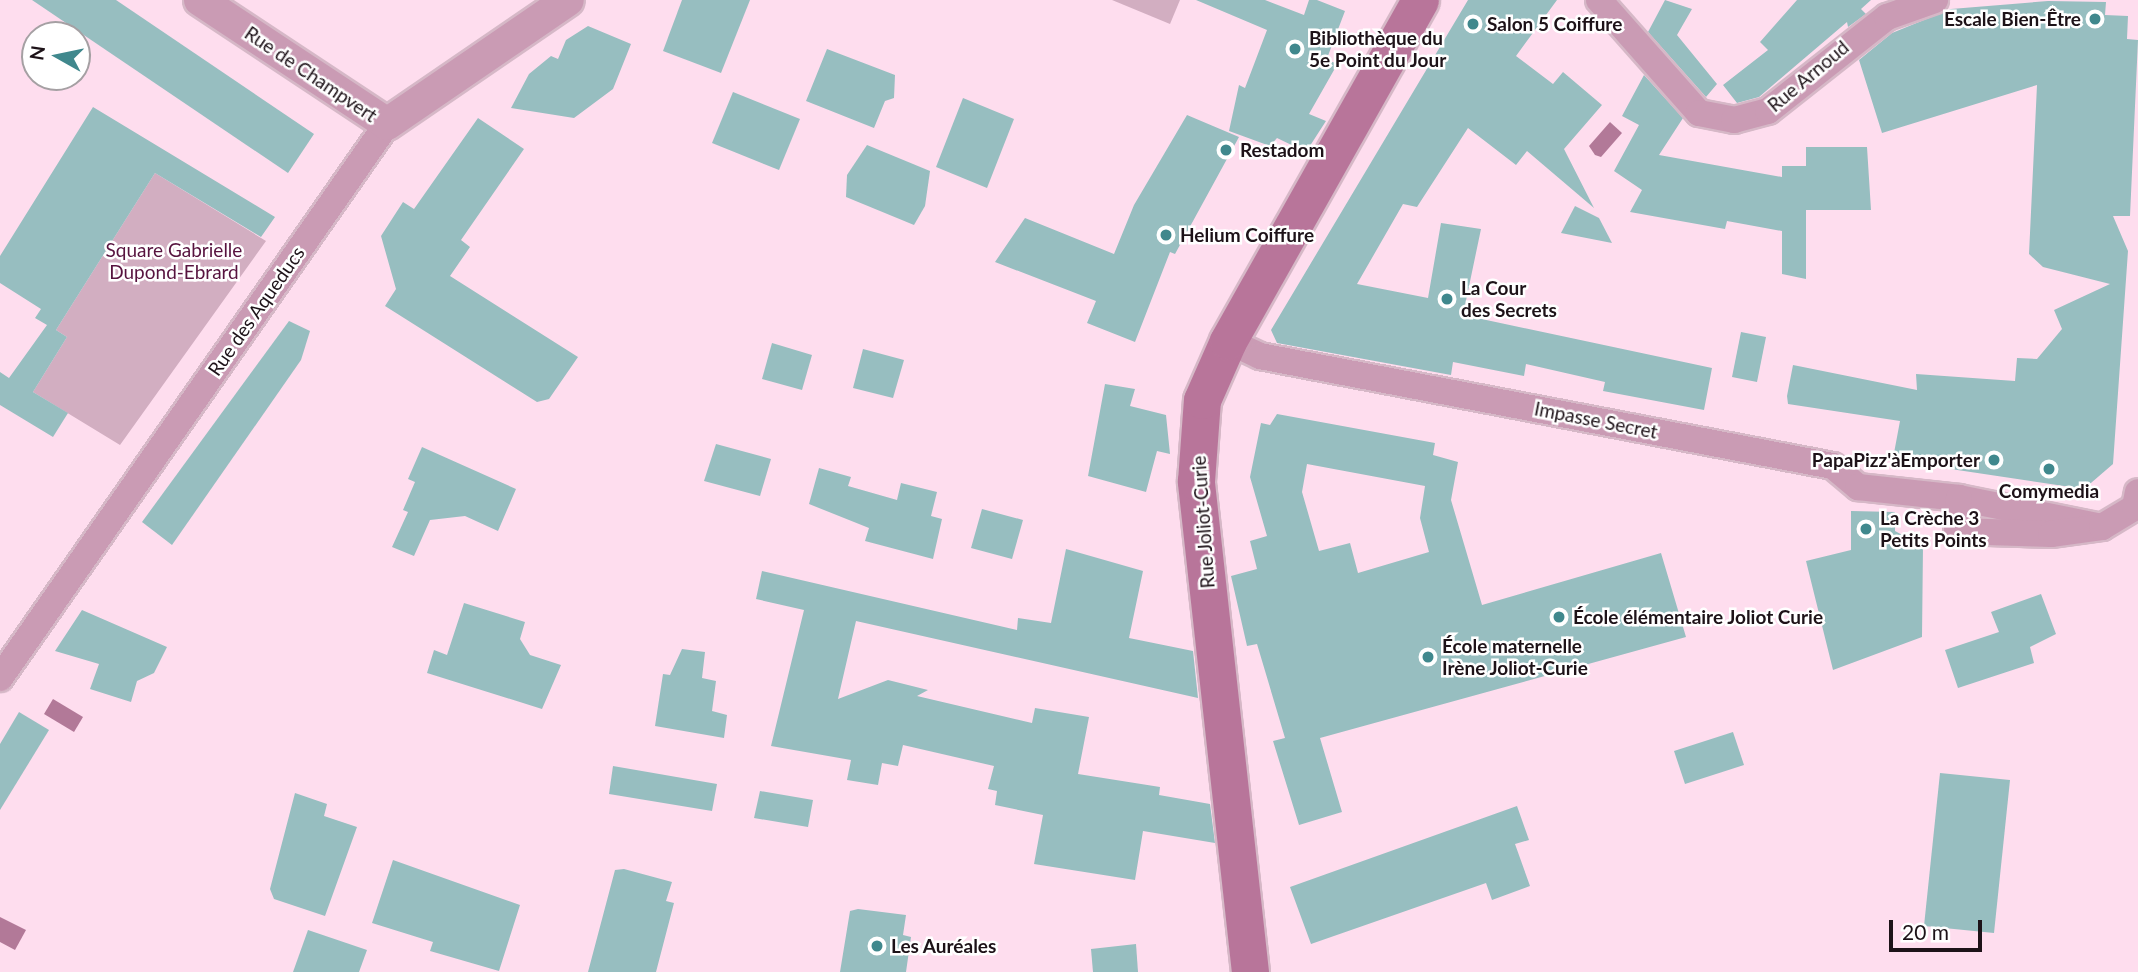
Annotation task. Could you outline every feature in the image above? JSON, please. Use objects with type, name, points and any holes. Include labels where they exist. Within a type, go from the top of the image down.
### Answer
[{"type":"main road","name":"Rue Joliot-Curie","points":[[1250,972],[1196,481],[1202,400],[1228,341],[1420,0]]},
{"type":"street","name":"Rue de Champvert","points":[[200,0],[387,124]]},
{"type":"street","name":"Rue des Aqueducs","points":[[0,678],[387,124],[568,0]]},
{"type":"street","name":"Rue Arnoud","points":[[1599,0],[1699,113],[1734,120],[1768,111],[1887,17],[1936,0]]},
{"type":"street","name":"Impasse Secret","points":[[1228,341],[1261,356],[1833,466],[1858,487],[1959,498],[2102,527],[2136,500]]},
{"type":"green space","points":[[1112,0],[1180,0],[1170,24]]},
{"type":"green space","name":"Square Gabrielle Dupond-Ebrard","points":[[155,173],[266,241],[120,445],[33,392],[67,337],[56,330]]},
{"type":"shaded area","points":[[1610,122],[1622,133],[1601,157],[1595,155],[1589,146]]},
{"type":"shaded area","points":[[53,699],[83,717],[74,732],[44,714]]},
{"type":"shaded area","points":[[0,917],[26,930],[15,950],[0,942]]},
{"type":"building","points":[[32,0],[116,0],[314,134],[288,173],[91,40],[91,21],[63,21]]},
{"type":"building","points":[[682,0],[750,0],[721,73],[663,51]]},
{"type":"building","name":"Bibliothèque du 5e Point du Jour","points":[[1196,0],[1265,0],[1304,15],[1309,0],[1317,0],[1345,11],[1326,61],[1338,63],[1309,114],[1326,121],[1306,152],[1277,138],[1270,146],[1229,131],[1239,85],[1245,88],[1267,30]]},
{"type":"building","points":[[1468,0],[1557,0],[1516,56],[1553,84],[1563,72],[1602,105],[1564,149],[1594,208],[1527,151],[1516,165],[1468,128],[1417,207],[1403,204],[1357,284],[1428,298],[1441,223],[1481,229],[1463,315],[1712,368],[1704,410],[1603,391],[1605,382],[1526,364],[1524,376],[1453,362],[1451,375],[1277,343],[1271,330]]},
{"type":"building","points":[[1665,0],[1692,9],[1677,35],[1717,84],[1706,97],[1648,32]]},
{"type":"building","points":[[1797,0],[1871,0],[1861,9],[1866,14],[1848,27],[1847,22],[1759,97],[1737,103],[1723,85],[1768,50],[1760,42]]},
{"type":"building","points":[[2048,1],[2106,2],[2105,15],[2128,16],[2127,39],[2138,40],[2130,216],[2113,216],[2128,251],[2113,464],[2084,489],[1924,465],[1923,459],[1894,453],[1900,421],[1788,404],[1787,396],[1793,365],[1917,390],[1916,374],[2015,381],[2017,358],[2037,359],[2062,329],[2054,310],[2110,284],[2043,267],[2029,254],[2037,85],[1882,133],[1859,60],[1892,33],[1951,9]]},
{"type":"building","points":[[588,26],[631,44],[613,89],[574,118],[511,108],[529,74],[551,56],[558,59],[566,40]]},
{"type":"building","points":[[827,49],[895,75],[894,98],[885,101],[874,128],[806,101]]},
{"type":"building","points":[[1644,75],[1683,118],[1659,155],[1782,177],[1782,166],[1806,166],[1806,147],[1867,147],[1871,210],[1806,210],[1806,279],[1782,274],[1782,231],[1727,221],[1725,229],[1630,212],[1642,190],[1614,171],[1639,125],[1622,116]]},
{"type":"building","points":[[733,92],[800,119],[779,170],[712,143]]},
{"type":"building","points":[[963,98],[1014,119],[987,188],[936,167]]},
{"type":"building","points":[[93,107],[275,217],[261,237],[155,173],[56,330],[67,337],[33,392],[68,413],[53,437],[0,405],[0,372],[9,378],[47,325],[35,318],[41,309],[0,283],[0,256]]},
{"type":"building","points":[[1187,115],[1239,137],[1175,254],[1170,252],[1135,342],[1087,323],[1096,301],[995,262],[1025,218],[1114,254],[1134,205]]},
{"type":"building","points":[[478,118],[524,149],[461,240],[470,247],[450,276],[578,357],[549,399],[537,402],[385,306],[396,289],[381,236],[403,202],[414,209]]},
{"type":"building","points":[[867,145],[930,171],[925,206],[914,225],[846,197],[847,175]]},
{"type":"building","points":[[1575,206],[1599,218],[1612,243],[1561,233]]},
{"type":"building","points":[[289,321],[310,331],[301,360],[172,545],[142,522]]},
{"type":"building","points":[[1741,332],[1766,337],[1757,382],[1732,377]]},
{"type":"building","points":[[772,343],[812,355],[802,390],[762,379]]},
{"type":"building","points":[[863,349],[904,360],[893,398],[853,388]]},
{"type":"building","points":[[1105,384],[1135,389],[1130,406],[1166,415],[1170,454],[1157,451],[1146,492],[1088,476]]},
{"type":"building","points":[[1277,414],[1435,443],[1433,455],[1458,462],[1451,500],[1482,605],[1661,553],[1686,637],[1320,738],[1342,812],[1299,825],[1273,741],[1285,738],[1257,644],[1247,646],[1231,576],[1257,569],[1250,541],[1267,536],[1250,477],[1261,423],[1270,425]],"holes":[[[1307,464],[1425,486],[1420,518],[1429,552],[1358,573],[1350,543],[1319,551],[1302,492]]]},
{"type":"building","points":[[716,444],[771,459],[760,496],[704,481]]},
{"type":"building","points":[[422,447],[516,489],[498,531],[465,516],[430,520],[414,556],[392,547],[408,512],[403,510],[415,482],[408,479]]},
{"type":"building","points":[[819,468],[851,477],[848,486],[897,500],[901,483],[937,492],[931,516],[942,519],[933,559],[865,541],[869,528],[809,504]]},
{"type":"building","points":[[982,509],[1023,520],[1012,559],[971,548]]},
{"type":"building","points":[[1851,511],[1895,512],[1895,531],[1923,546],[1922,637],[1833,670],[1806,561],[1851,550]]},
{"type":"building","points":[[1066,549],[1143,571],[1129,638],[1193,651],[1198,698],[856,621],[838,699],[888,680],[928,690],[917,696],[1032,723],[1035,708],[1089,717],[1078,774],[1160,787],[1159,795],[1210,804],[1215,843],[1143,831],[1135,880],[1034,864],[1043,815],[995,805],[997,791],[988,789],[994,766],[903,745],[898,766],[882,763],[878,785],[847,780],[851,760],[771,746],[804,610],[756,599],[762,571],[1017,630],[1018,618],[1051,623]]},
{"type":"building","points":[[2041,594],[2056,634],[2030,647],[2034,663],[1958,688],[1945,650],[1999,632],[1991,612]]},
{"type":"building","points":[[464,603],[525,622],[520,639],[530,655],[561,665],[542,709],[427,673],[434,650],[447,655]]},
{"type":"building","points":[[82,610],[167,647],[154,673],[137,681],[131,702],[90,689],[99,664],[55,651]]},
{"type":"building","points":[[682,649],[705,652],[702,678],[716,681],[712,711],[727,715],[724,738],[655,726],[663,674],[670,675]]},
{"type":"building","points":[[19,712],[49,730],[0,810],[0,744]]},
{"type":"building","points":[[1733,732],[1744,765],[1685,784],[1674,751]]},
{"type":"building","points":[[613,766],[717,784],[712,811],[609,794]]},
{"type":"building","points":[[1940,773],[2010,780],[1994,933],[1924,926]]},
{"type":"building","points":[[760,791],[813,800],[808,827],[754,818]]},
{"type":"building","points":[[295,793],[327,804],[324,816],[357,827],[325,916],[274,899],[270,889]]},
{"type":"building","points":[[1517,806],[1529,840],[1515,844],[1530,886],[1492,900],[1486,883],[1311,944],[1290,887]]},
{"type":"building","points":[[393,860],[520,905],[499,971],[430,951],[433,942],[372,923]]},
{"type":"building","points":[[624,869],[672,882],[666,901],[674,903],[656,972],[588,972],[615,870]]},
{"type":"building","name":"Les Auréales","points":[[858,909],[906,915],[903,935],[911,937],[906,972],[840,972],[850,911]]},
{"type":"building","points":[[308,930],[367,950],[359,972],[293,972]]},
{"type":"building","points":[[1136,944],[1138,972],[1093,972],[1091,949]]},
{"type":"place","name":"Escale Bien-Être","points":[[2095,19]]},
{"type":"place","name":"Salon 5 Coiffure","points":[[1473,24]]},
{"type":"place","name":"Bibliothèque du 5e Point du Jour","points":[[1295,49]]},
{"type":"place","name":"Restadom","points":[[1226,150]]},
{"type":"place","name":"Helium Coiffure","points":[[1166,235]]},
{"type":"place","name":"La Cour des Secrets","points":[[1447,299]]},
{"type":"place","name":"PapaPizz'àEmporter","points":[[1994,460]]},
{"type":"place","name":"Comymedia","points":[[2049,469]]},
{"type":"place","name":"La Crèche 3 Petits Points","points":[[1866,529]]},
{"type":"place","name":"École élémentaire Joliot Curie","points":[[1559,617]]},
{"type":"place","name":"École maternelle Irène Joliot-Curie","points":[[1428,657]]},
{"type":"place","name":"Les Auréales","points":[[877,946]]}]
